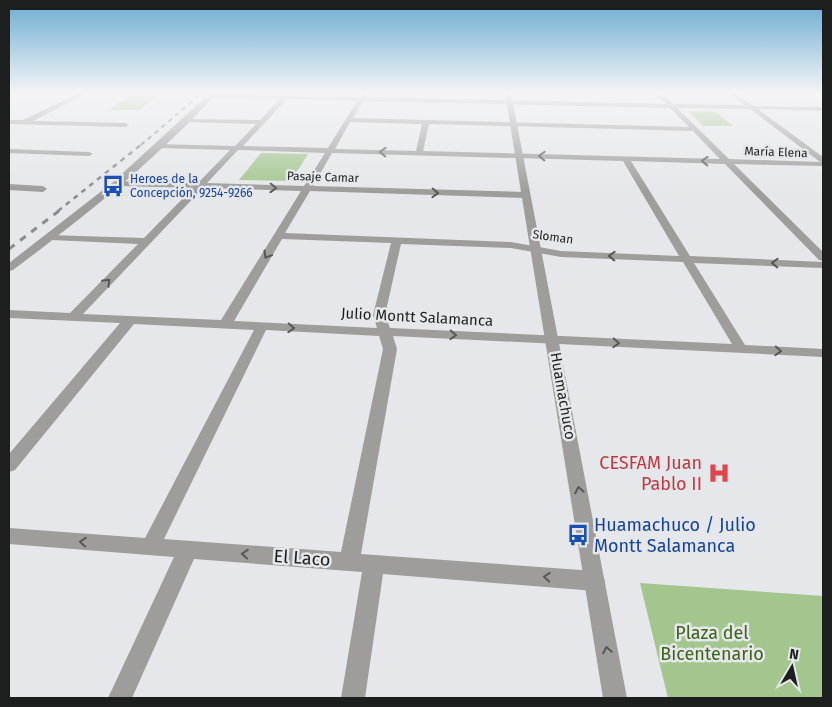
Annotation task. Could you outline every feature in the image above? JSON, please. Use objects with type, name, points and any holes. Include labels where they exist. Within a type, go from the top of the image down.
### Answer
[{"type":"street","points":[[9,268],[119,183],[180,126]]},
{"type":"street","points":[[73,317],[258,126]]},
{"type":"street","points":[[225,324],[344,126]]},
{"type":"street","points":[[419,153],[425,126]]},
{"type":"street","name":"Huamachuco","points":[[514,126],[616,698]]},
{"type":"street","points":[[586,126],[695,129]]},
{"type":"street","points":[[692,126],[823,258]]},
{"type":"street","points":[[777,126],[823,160]]},
{"type":"street","name":"María Elena","points":[[159,146],[823,164]]},
{"type":"street","points":[[9,151],[89,154]]},
{"type":"street","points":[[626,159],[741,349]]},
{"type":"street","name":"Pasaje Camar","points":[[119,183],[526,196]]},
{"type":"street","points":[[9,188],[43,189]]},
{"type":"street","points":[[52,236],[147,241]]},
{"type":"street","name":"Sloman","points":[[278,236],[511,245],[561,254],[823,265]]},
{"type":"street","points":[[349,562],[390,349],[379,316],[397,240]]},
{"type":"street","name":"Julio Montt Salamanca","points":[[9,314],[823,353]]},
{"type":"street","points":[[9,465],[15,450],[130,320]]},
{"type":"street","points":[[150,547],[262,326]]},
{"type":"street","name":"El Laco","points":[[9,536],[595,581]]},
{"type":"street","points":[[120,698],[188,549]]},
{"type":"street","points":[[353,698],[374,564]]},
{"type":"green space","points":[[261,153],[308,154],[291,181],[239,180]]},
{"type":"green space","name":"Plaza del Bicentenario","points":[[640,583],[823,596],[823,698],[668,698]]},
{"type":"railway","points":[[141,145],[163,126]]},
{"type":"railway","points":[[58,211],[142,144]]},
{"type":"railway","points":[[9,249],[60,210]]},
{"type":"place","name":"Heroes de la Concepción, 9254-9266","points":[[113,186]]},
{"type":"place","name":"CESFAM Juan Pablo II","points":[[719,473]]},
{"type":"place","name":"Huamachuco / Julio Montt Salamanca","points":[[578,535]]}]
